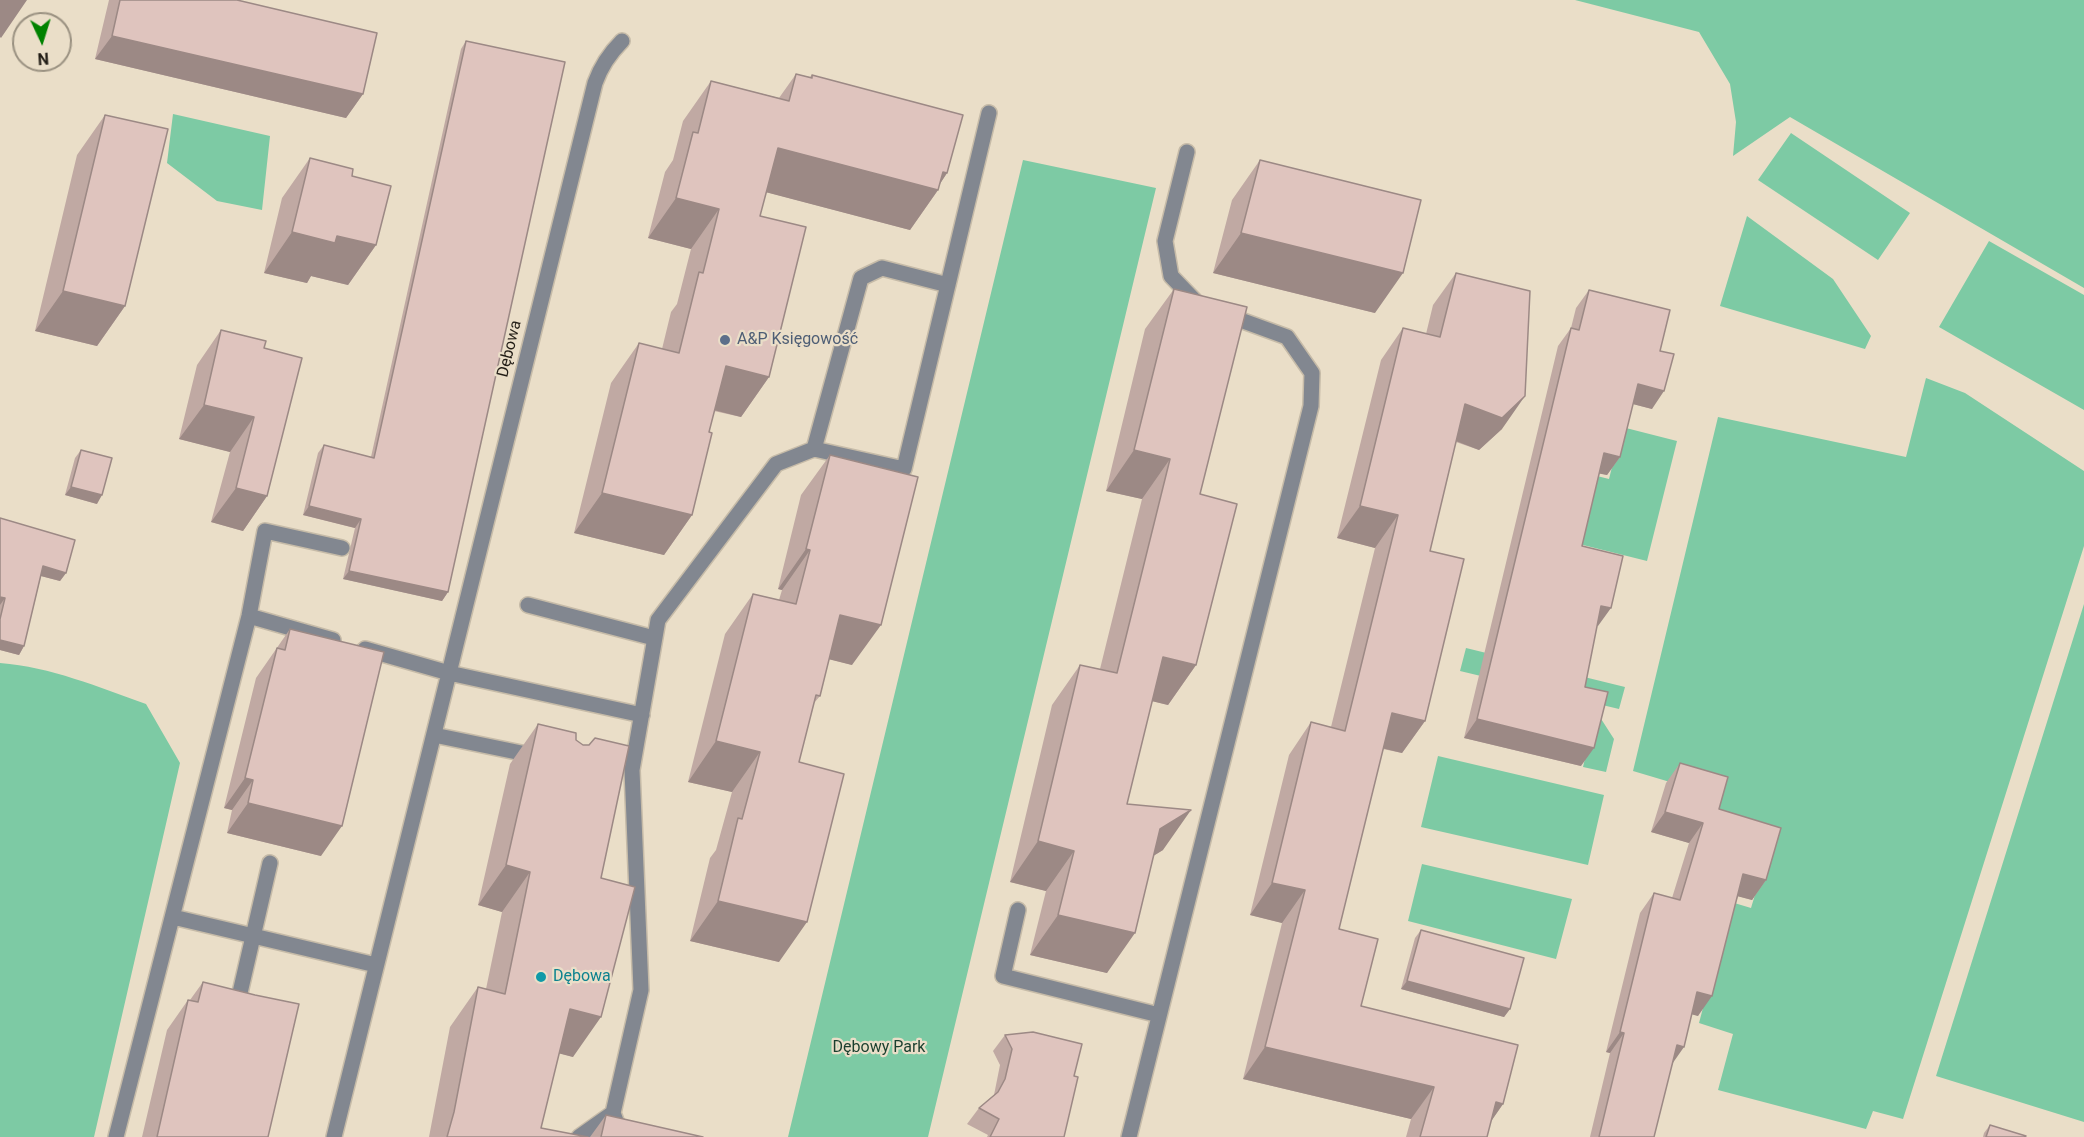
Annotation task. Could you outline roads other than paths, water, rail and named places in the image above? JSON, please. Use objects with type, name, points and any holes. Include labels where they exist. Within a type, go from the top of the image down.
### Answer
[{"type":"street","name":"Dębowa","points":[[333,1137],[595,83],[608,56],[622,40]]},
{"type":"street","points":[[622,1137],[613,1113],[641,990],[632,770],[658,620],[776,464],[814,449],[904,469],[989,113]]},
{"type":"street","points":[[1129,1137],[1311,406],[1312,373],[1287,337],[1199,305],[1171,276],[1165,242],[1187,152]]},
{"type":"street","points":[[814,449],[861,278],[882,268],[948,285]]},
{"type":"street","points":[[116,1137],[249,616],[265,531],[342,548]]},
{"type":"street","points":[[528,605],[654,638]]},
{"type":"street","points":[[249,616],[449,673],[642,715]]},
{"type":"street","points":[[434,735],[549,758]]},
{"type":"street","points":[[235,1016],[270,863]]},
{"type":"street","points":[[1018,910],[1003,975],[1159,1015]]},
{"type":"street","points":[[173,917],[376,965]]},
{"type":"street","points":[[579,1137],[613,1113]]},
{"type":"place","name":"A&P Księgowość","points":[[725,340]]},
{"type":"place","name":"Dębowa","points":[[541,977]]},
{"type":"park label","name":"Dębowy Park","points":[[879,1048]]}]
